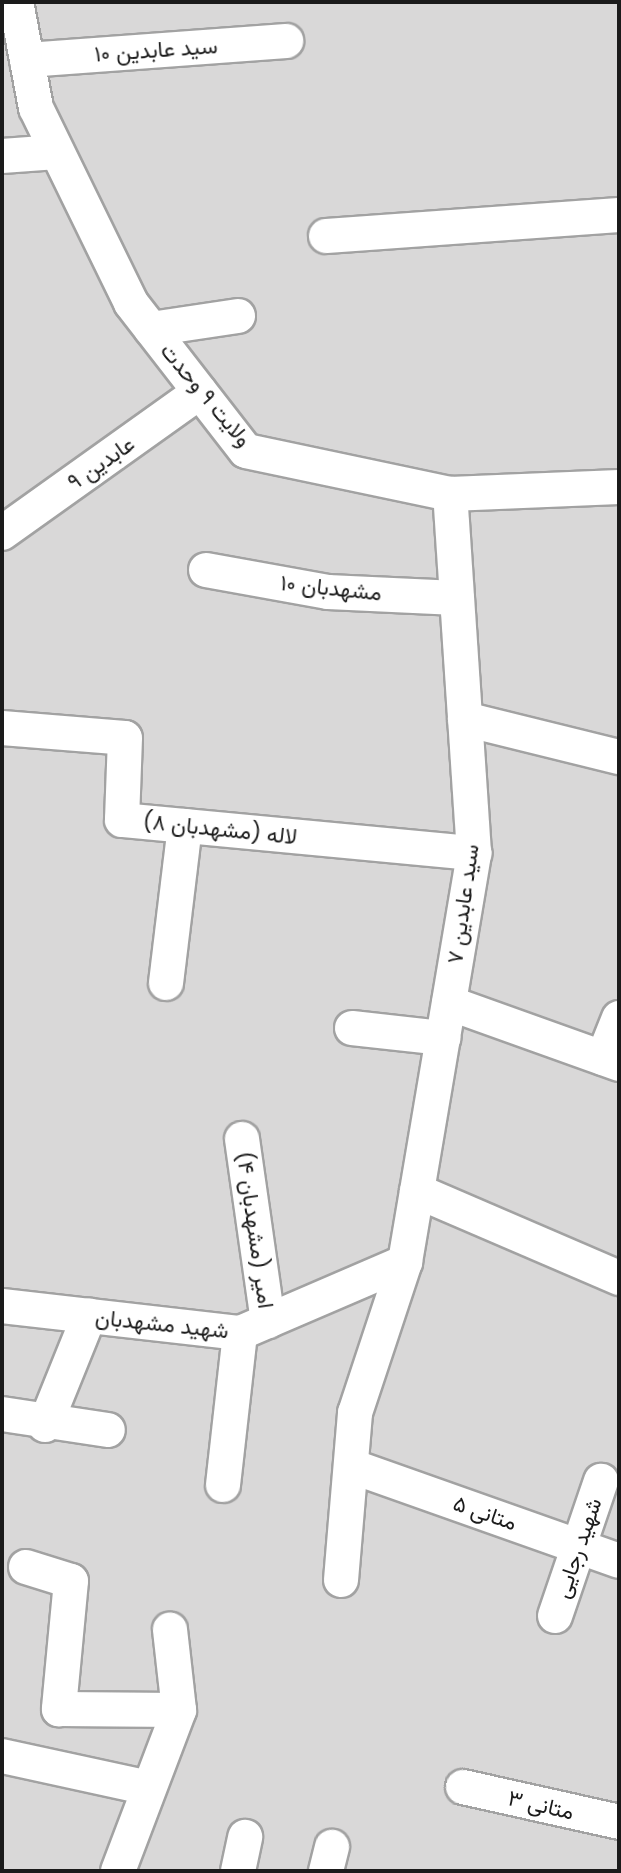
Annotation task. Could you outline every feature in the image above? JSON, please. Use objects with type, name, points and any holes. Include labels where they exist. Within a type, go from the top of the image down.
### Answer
[{"type":"street","name":"ولایت ۹ وحدت","points":[[11,4],[27,60],[36,108],[57,152],[151,329],[246,451],[450,494],[619,487]]},
{"type":"street","name":"سید عابدین ۱۰","points":[[27,60],[286,41]]},
{"type":"street","points":[[2,156],[57,152]]},
{"type":"street","points":[[326,236],[619,215]]},
{"type":"street","points":[[151,329],[238,316]]},
{"type":"street","name":"عابدین ۹","points":[[2,533],[200,392]]},
{"type":"street","name":"سید عابدین ۷","points":[[341,1580],[355,1413],[405,1262],[474,853],[450,494]]},
{"type":"street","name":"مشهدبان ۱۰","points":[[206,570],[328,592],[457,598]]},
{"type":"street","points":[[465,719],[619,757]]},
{"type":"street","name":"لاله (مشهدبان ۸)","points":[[2,728],[125,738],[122,820],[474,853]]},
{"type":"street","points":[[166,983],[185,826]]},
{"type":"street","points":[[449,1003],[611,1061],[619,1018]]},
{"type":"street","points":[[352,1028],[443,1038]]},
{"type":"street","name":"امیر (مشهدبان ۴)","points":[[223,1485],[254,1327],[242,1139]]},
{"type":"street","points":[[417,1191],[619,1278]]},
{"type":"street","name":"شهید مشهدبان","points":[[2,1306],[89,1316],[254,1327],[405,1262]]},
{"type":"street","points":[[45,1425],[89,1316]]},
{"type":"street","points":[[2,1414],[45,1425],[108,1430]]},
{"type":"street","name":"متانی ۵","points":[[351,1466],[619,1561]]},
{"type":"street","name":"شهید رجایی","points":[[555,1616],[601,1481]]},
{"type":"street","points":[[26,1567],[71,1581],[59,1709],[179,1710]]},
{"type":"street","points":[[118,1871],[179,1710],[170,1630]]},
{"type":"street","points":[[2,1756],[149,1788]]},
{"type":"street","name":"متانی ۳","points":[[463,1787],[619,1822]]},
{"type":"street","points":[[238,1871],[245,1837]]},
{"type":"shaded area","points":[[2,2],[619,2],[619,1871],[2,1871]]}]
